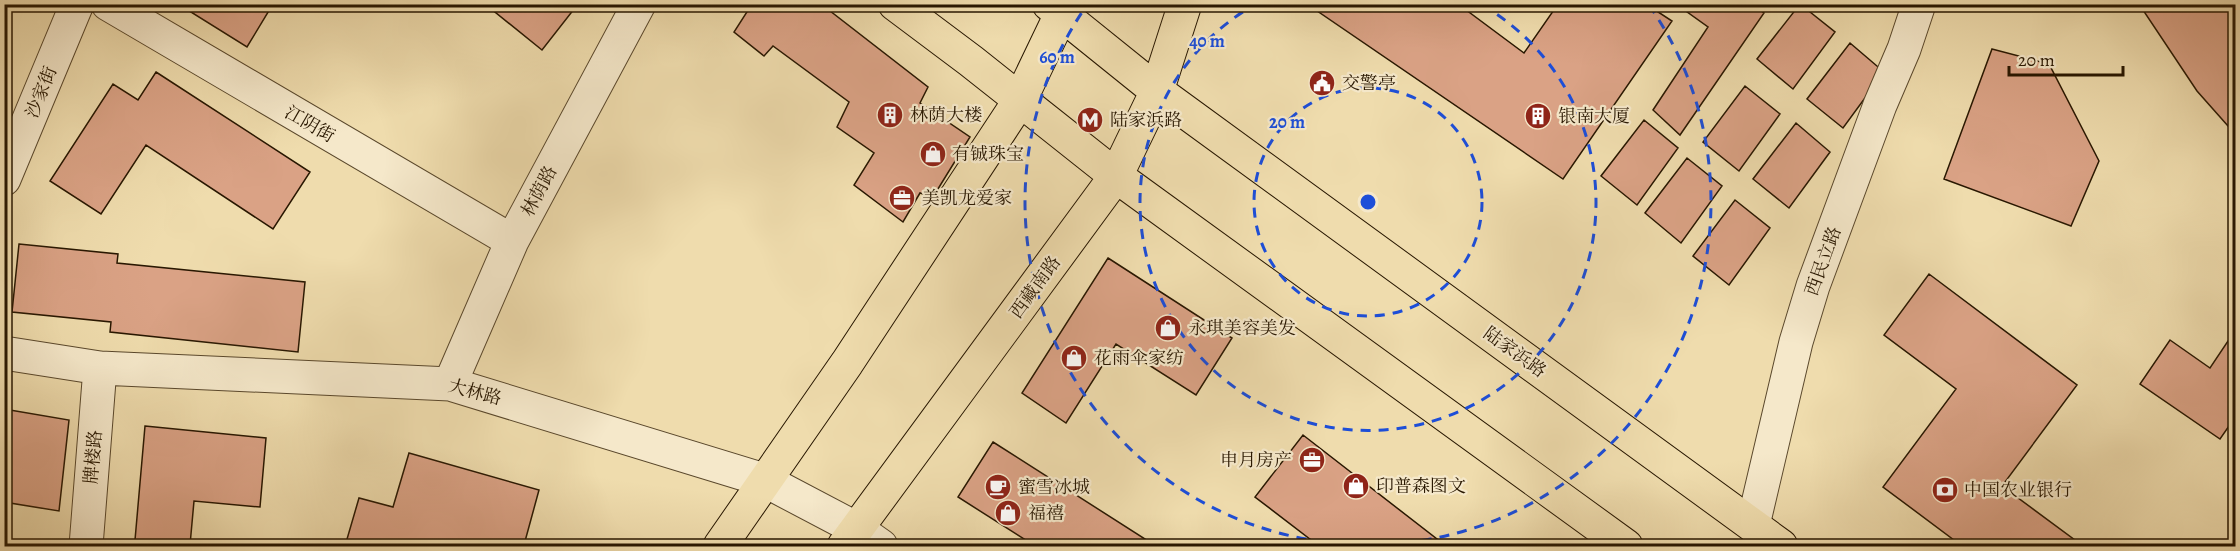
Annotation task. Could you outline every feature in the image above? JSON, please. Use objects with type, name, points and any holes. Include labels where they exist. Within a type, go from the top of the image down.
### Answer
[{"type":"main road","points":[[895,4],[1116,176],[1626,546]]},
{"type":"main road","name":"西藏南路","points":[[860,541],[1116,176],[1157,91],[1185,4]]},
{"type":"main road","points":[[720,546],[847,363],[1020,100],[1059,8]]},
{"type":"main road","name":"陆家浜路","points":[[1059,8],[1157,91],[1781,546]]},
{"type":"street","name":"沙家街","points":[[4,179],[77,4]]},
{"type":"street","name":"江阴街","points":[[108,4],[513,242]]},
{"type":"street","name":"林荫路","points":[[450,384],[513,242],[639,4]]},
{"type":"street","name":"西民立路","points":[[1753,525],[1796,342],[1813,286],[1919,4]]},
{"type":"street","name":"大林路","points":[[4,353],[100,368],[450,384],[764,480],[860,541]]},
{"type":"street","name":"牌楼路","points":[[86,546],[100,368]]},
{"type":"building","points":[[178,4],[273,4],[247,47]]},
{"type":"building","points":[[485,4],[578,4],[542,50]]},
{"type":"building","name":"林荫大楼","points":[[752,4],[821,4],[928,87],[920,103],[970,137],[933,197],[920,193],[903,222],[854,185],[874,153],[837,127],[849,102],[773,46],[764,56],[734,32]]},
{"type":"building","name":"银南大厦","points":[[1307,4],[1458,4],[1524,53],[1558,4],[1646,4],[1672,21],[1563,179]]},
{"type":"building","points":[[1676,4],[1751,4],[1764,13],[1680,135],[1653,110],[1708,27]]},
{"type":"building","points":[[1800,4],[1835,32],[1793,89],[1757,59]]},
{"type":"building","points":[[2139,4],[2236,4],[2236,135],[2197,91]]},
{"type":"building","points":[[1850,43],[1884,72],[1843,128],[1807,99]]},
{"type":"building","points":[[1992,49],[2049,64],[2099,161],[2071,226],[1944,179]]},
{"type":"building","points":[[156,72],[310,172],[273,229],[146,145],[101,214],[50,181],[113,84],[138,100]]},
{"type":"building","points":[[1745,86],[1780,114],[1739,171],[1703,142]]},
{"type":"building","points":[[1644,120],[1678,148],[1637,205],[1601,176]]},
{"type":"building","points":[[1796,123],[1830,152],[1789,208],[1753,179]]},
{"type":"building","points":[[1687,158],[1722,186],[1681,243],[1645,213]]},
{"type":"building","points":[[1735,200],[1770,228],[1729,285],[1693,256]]},
{"type":"building","points":[[19,244],[118,254],[117,263],[305,282],[298,352],[110,332],[111,322],[12,312]]},
{"type":"building","points":[[1108,258],[1232,338],[1196,395],[1116,344],[1066,423],[1022,393]]},
{"type":"building","points":[[1929,274],[2077,385],[2002,486],[2083,546],[1962,546],[1883,487],[1956,389],[1884,335]]},
{"type":"building","points":[[2170,340],[2210,368],[2228,341],[2236,346],[2236,416],[2220,439],[2140,384]]},
{"type":"building","points":[[4,409],[69,420],[59,511],[4,502]]},
{"type":"building","points":[[145,426],[266,438],[260,507],[194,501],[190,545],[135,540]]},
{"type":"building","points":[[1303,435],[1446,546],[1319,546],[1255,497]]},
{"type":"building","points":[[993,442],[1156,546],[1035,546],[958,497]]},
{"type":"building","points":[[409,453],[539,490],[524,545],[530,546],[345,546],[359,498],[393,507]]},
{"type":"place","name":"交警亭","points":[[1322,83]]},
{"type":"place","name":"林荫大楼","points":[[890,115]]},
{"type":"place","name":"银南大厦","points":[[1538,116]]},
{"type":"place","name":"陆家浜路","points":[[1090,120]]},
{"type":"place","name":"有铖珠宝","points":[[933,154]]},
{"type":"place","name":"美凯龙爱家","points":[[902,198]]},
{"type":"place","name":"永琪美容美发","points":[[1168,328]]},
{"type":"place","name":"花雨伞家纺","points":[[1074,358]]},
{"type":"place","name":"申月房产","points":[[1312,460]]},
{"type":"place","name":"印普森图文","points":[[1356,486]]},
{"type":"place","name":"蜜雪冰城","points":[[998,487]]},
{"type":"place","name":"中国农业银行","points":[[1945,490]]},
{"type":"place","name":"福禧","points":[[1008,513]]}]
